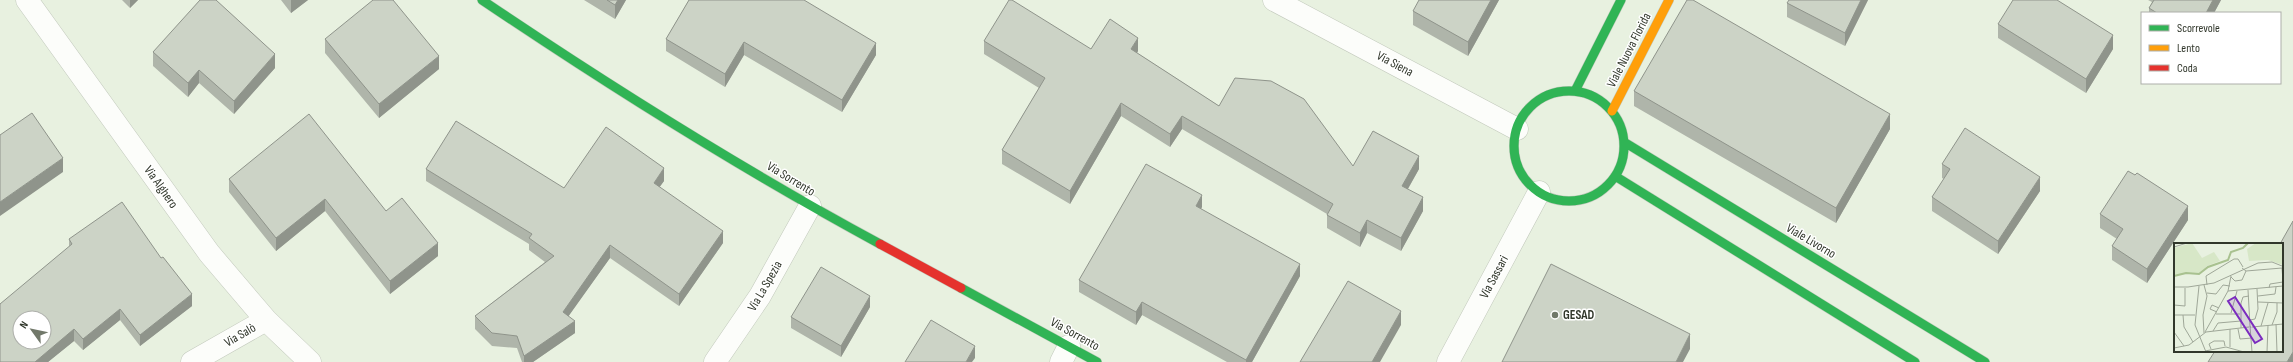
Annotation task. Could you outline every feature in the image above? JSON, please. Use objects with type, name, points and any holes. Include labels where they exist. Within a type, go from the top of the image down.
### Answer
[{"type":"street","name":"Via Alghero","points":[[27,0],[196,237],[266,320],[310,362]]},
{"type":"street","name":"Via Sorrento","points":[[482,0],[595,76],[810,206],[1065,354],[1098,362]]},
{"type":"street","name":"Via Siena","points":[[1274,0],[1516,129]]},
{"type":"street","points":[[1575,91],[1621,0]]},
{"type":"street","name":"Viale Nuova Florida","points":[[1612,111],[1669,0]]},
{"type":"street","points":[[1575,91],[1589,94],[1602,101],[1612,111],[1620,126],[1624,142],[1622,160],[1615,176],[1603,189],[1588,197],[1572,201],[1555,199],[1539,192],[1526,180],[1517,164],[1514,147],[1516,129],[1525,112],[1539,99],[1556,92],[1575,91]]},
{"type":"street","name":"Viale Livorno","points":[[1624,142],[1985,362]]},
{"type":"street","points":[[1615,176],[1915,362]]},
{"type":"street","name":"Via Sassari","points":[[1448,362],[1539,192]]},
{"type":"street","name":"Via La Spezia","points":[[715,362],[760,296],[810,206]]},
{"type":"street","name":"Via Salò","points":[[192,362],[266,320]]},
{"type":"building","points":[[200,0],[216,0],[275,54],[234,101],[199,70],[188,83],[153,52]]},
{"type":"building","points":[[373,0],[393,0],[439,56],[379,104],[325,39]]},
{"type":"building","points":[[607,0],[618,0],[615,5]]},
{"type":"building","points":[[689,0],[804,0],[876,43],[842,100],[744,42],[725,74],[666,39]]},
{"type":"building","points":[[1009,0],[1012,0],[1091,49],[1110,19],[1138,38],[1131,49],[1219,106],[1235,78],[1271,81],[1304,99],[1353,166],[1373,131],[1419,156],[1402,186],[1423,197],[1401,238],[1367,220],[1360,233],[1327,215],[1333,204],[1182,116],[1170,134],[1121,103],[1070,191],[1002,150],[1045,78],[984,41]]},
{"type":"building","points":[[1419,0],[1491,0],[1468,42],[1413,11]]},
{"type":"building","points":[[1687,0],[1693,0],[1890,114],[1836,208],[1634,91]]},
{"type":"building","points":[[1789,0],[1861,0],[1845,33],[1787,3]]},
{"type":"building","points":[[2013,0],[2057,0],[2113,35],[2086,79],[1998,24]]},
{"type":"building","points":[[2154,0],[2213,0],[2207,12],[2155,12],[2149,8]]},
{"type":"building","points":[[32,113],[63,158],[0,202],[0,135]]},
{"type":"building","points":[[309,114],[386,211],[402,198],[438,243],[390,281],[325,199],[276,238],[229,179]]},
{"type":"building","points":[[456,121],[564,188],[606,127],[664,168],[654,183],[723,231],[679,294],[610,245],[563,312],[575,321],[524,356],[517,336],[492,333],[475,316],[554,256],[529,238],[532,234],[426,169]]},
{"type":"building","points":[[1965,128],[2040,177],[1998,241],[1932,197],[1950,169],[1942,164]]},
{"type":"building","points":[[1146,164],[1202,195],[1196,206],[1300,264],[1246,360],[1142,302],[1136,312],[1079,280]]},
{"type":"building","points":[[2128,171],[2135,175],[2137,173],[2188,206],[2147,269],[2112,246],[2123,229],[2100,214]]},
{"type":"building","points":[[122,202],[161,258],[163,257],[192,294],[140,335],[120,309],[83,339],[74,329],[52,348],[52,310],[12,310],[12,350],[49,350],[35,362],[0,362],[0,304],[72,244],[69,239]]},
{"type":"building","points":[[2293,221],[2293,352],[2287,362],[2208,362],[2214,352],[2283,352],[2283,243],[2281,243]]},
{"type":"building","points":[[1551,264],[1690,334],[1676,362],[1502,362]]},
{"type":"building","points":[[821,267],[870,296],[841,346],[791,317]]},
{"type":"building","points":[[1348,281],[1401,311],[1372,362],[1300,362]]},
{"type":"building","points":[[931,320],[975,346],[966,362],[905,362]]},
{"type":"traffic: fast","points":[[482,0],[678,127],[778,187],[880,244]]},
{"type":"traffic: fast","points":[[1575,91],[1621,0]]},
{"type":"traffic: fast","points":[[1569,91],[1590,95],[1608,107],[1620,125],[1624,146],[1620,167],[1608,185],[1590,197],[1569,201],[1548,197],[1530,185],[1518,167],[1514,146],[1518,125],[1530,107],[1548,95],[1569,91]]},
{"type":"traffic: fast","points":[[1624,142],[1985,362]]},
{"type":"traffic: fast","points":[[1615,176],[1915,362]]},
{"type":"traffic: fast","points":[[961,288],[1097,362]]},
{"type":"traffic: slow","points":[[1612,111],[1669,0]]},
{"type":"traffic: jam","points":[[880,244],[961,288]]},
{"type":"place","name":"GESAD","points":[[1555,315]]}]
